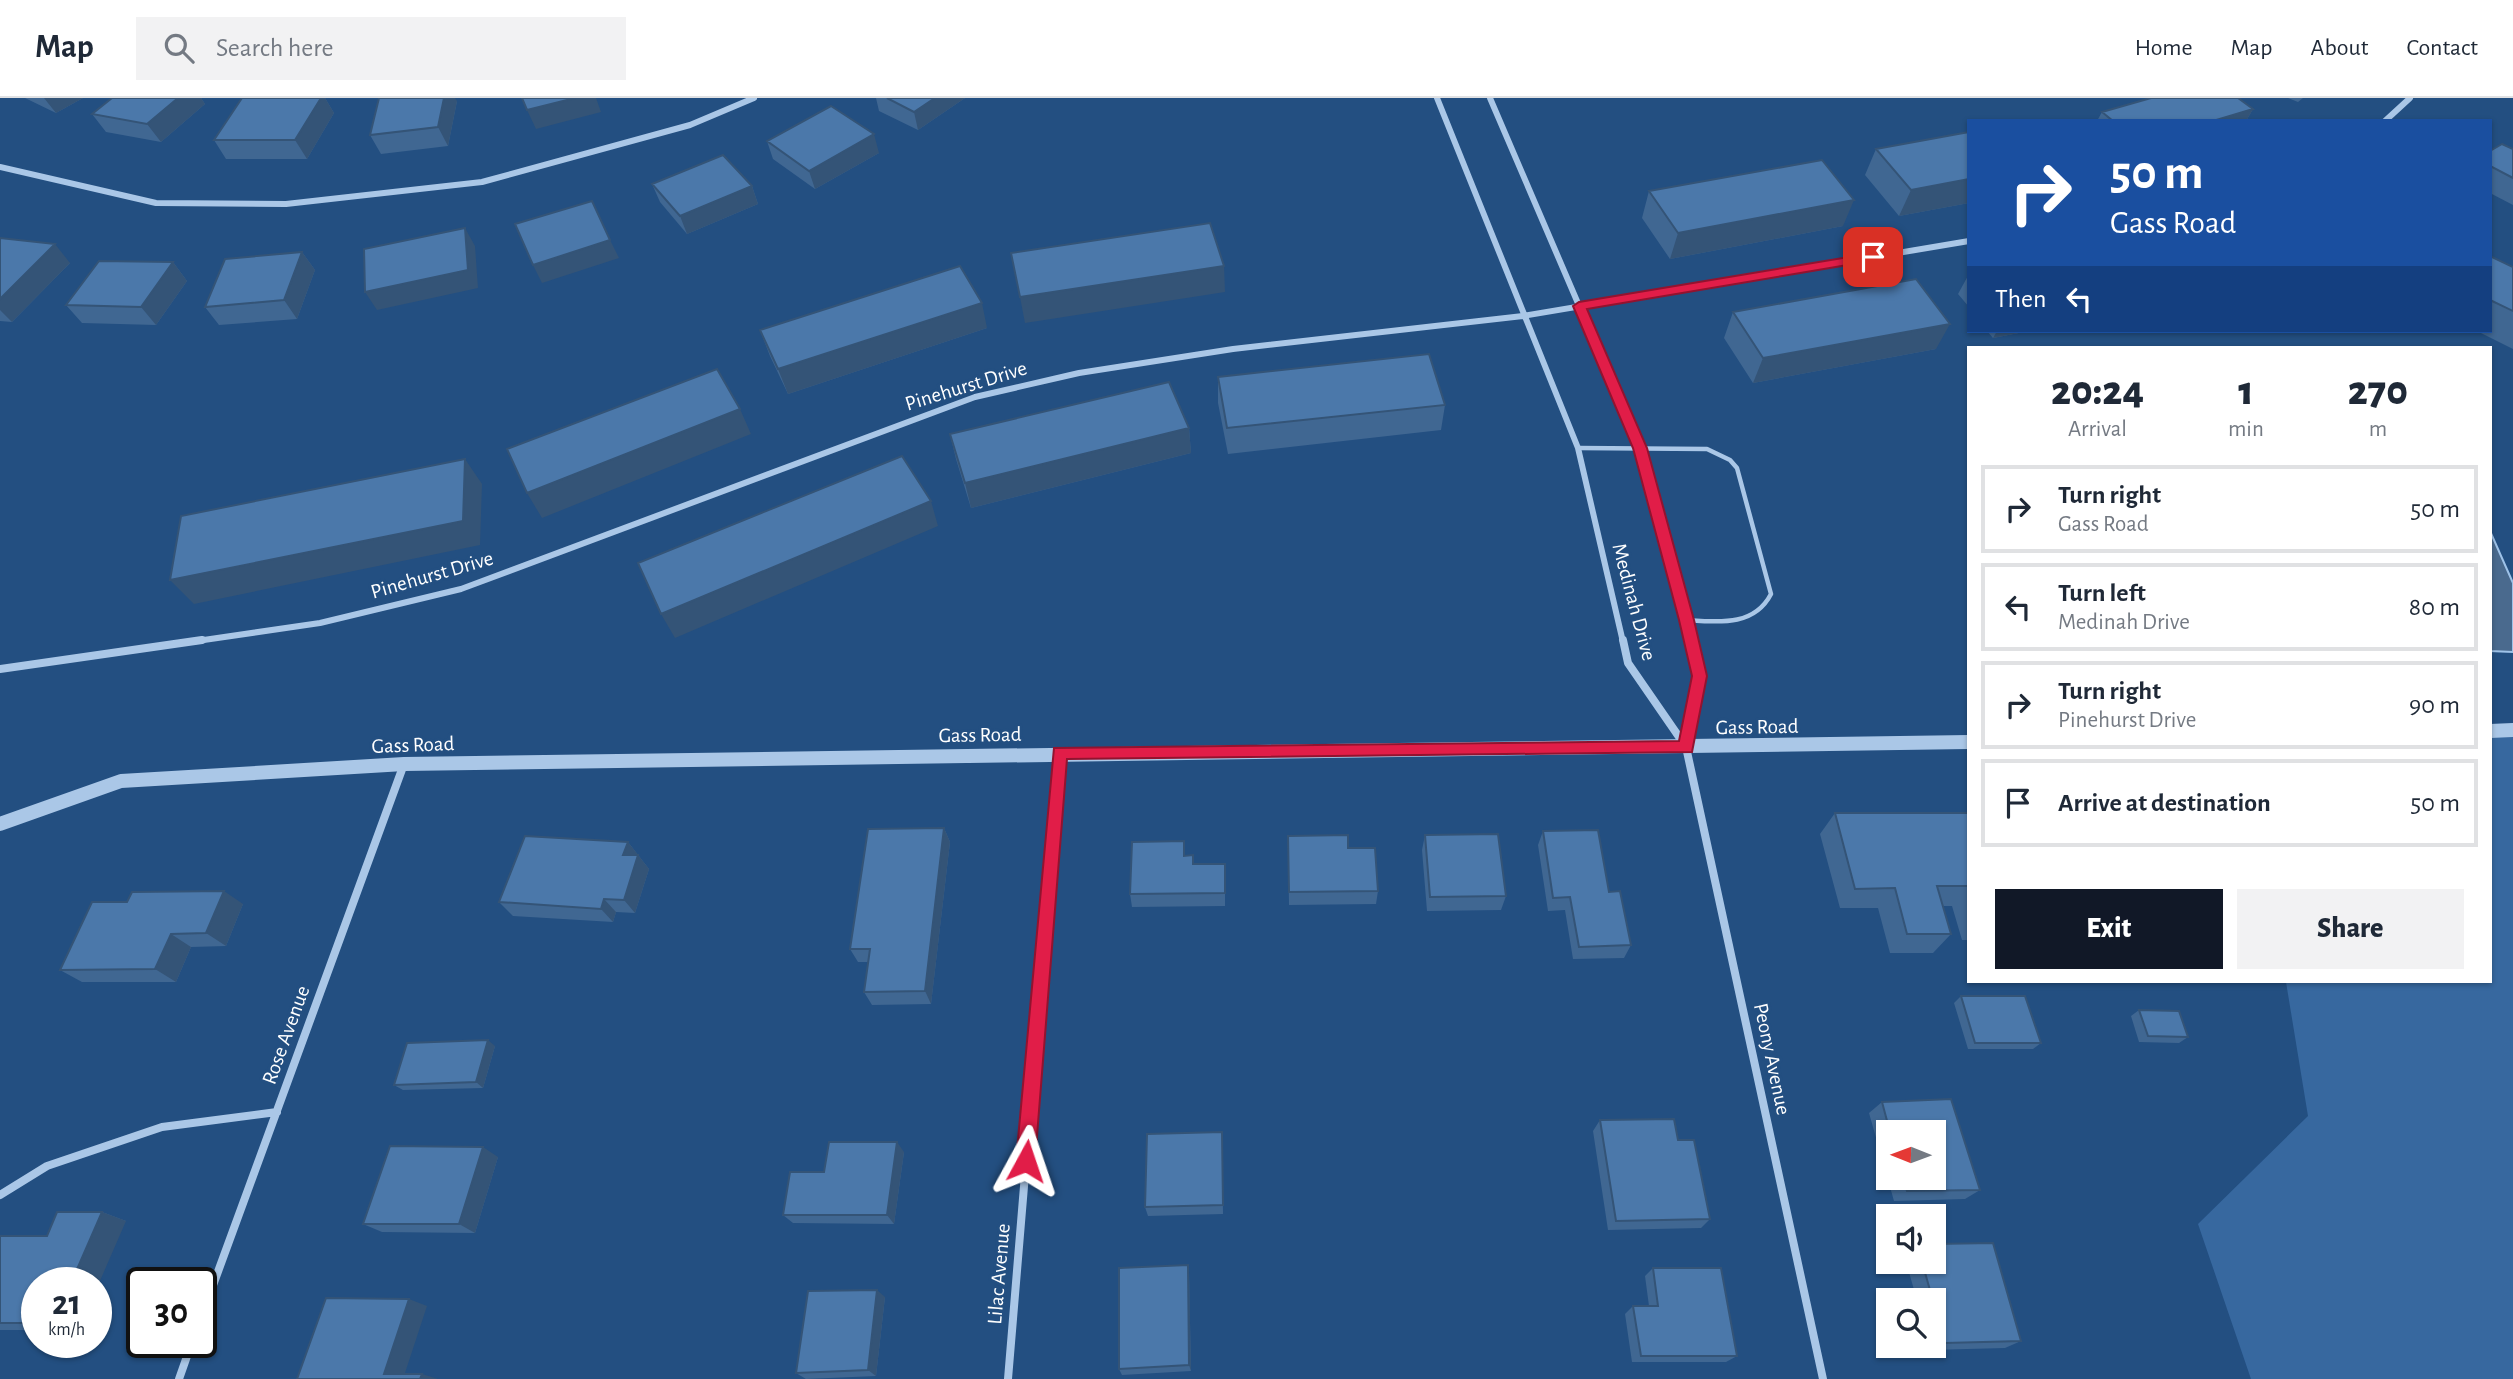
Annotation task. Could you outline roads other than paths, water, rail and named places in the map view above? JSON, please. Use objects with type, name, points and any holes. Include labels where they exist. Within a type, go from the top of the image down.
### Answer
[{"type":"street","points":[[0,167],[156,203],[286,204],[482,182],[690,125],[754,98]]},
{"type":"street","name":"Medinah Drive","points":[[1437,98],[1577,448],[1628,663],[1686,747]]},
{"type":"street","points":[[1490,98],[1640,448],[1699,676],[1686,747]]},
{"type":"street","points":[[2387,119],[2410,98]]},
{"type":"street","name":"Pinehurst Drive","points":[[0,669],[320,623],[461,589],[975,397],[1053,379],[1233,349],[1523,316],[1967,241]]},
{"type":"street","points":[[2492,731],[2513,730]]},
{"type":"street","name":"Gass Road","points":[[0,824],[121,781],[404,764],[1967,742]]},
{"type":"street","name":"Peony Avenue","points":[[1686,747],[1823,1379]]},
{"type":"street","name":"Lilac Avenue","points":[[1008,1379],[1060,753]]},
{"type":"street","name":"Rose Avenue","points":[[217,1275],[404,764]]},
{"type":"street","points":[[0,1195],[47,1166],[162,1127],[277,1112]]},
{"type":"street","points":[[179,1379],[186,1358]]},
{"type":"lane","points":[[1577,448],[1707,449],[1730,460],[1742,478],[1770,584],[1768,604],[1751,617],[1740,621],[1686,620]]}]
